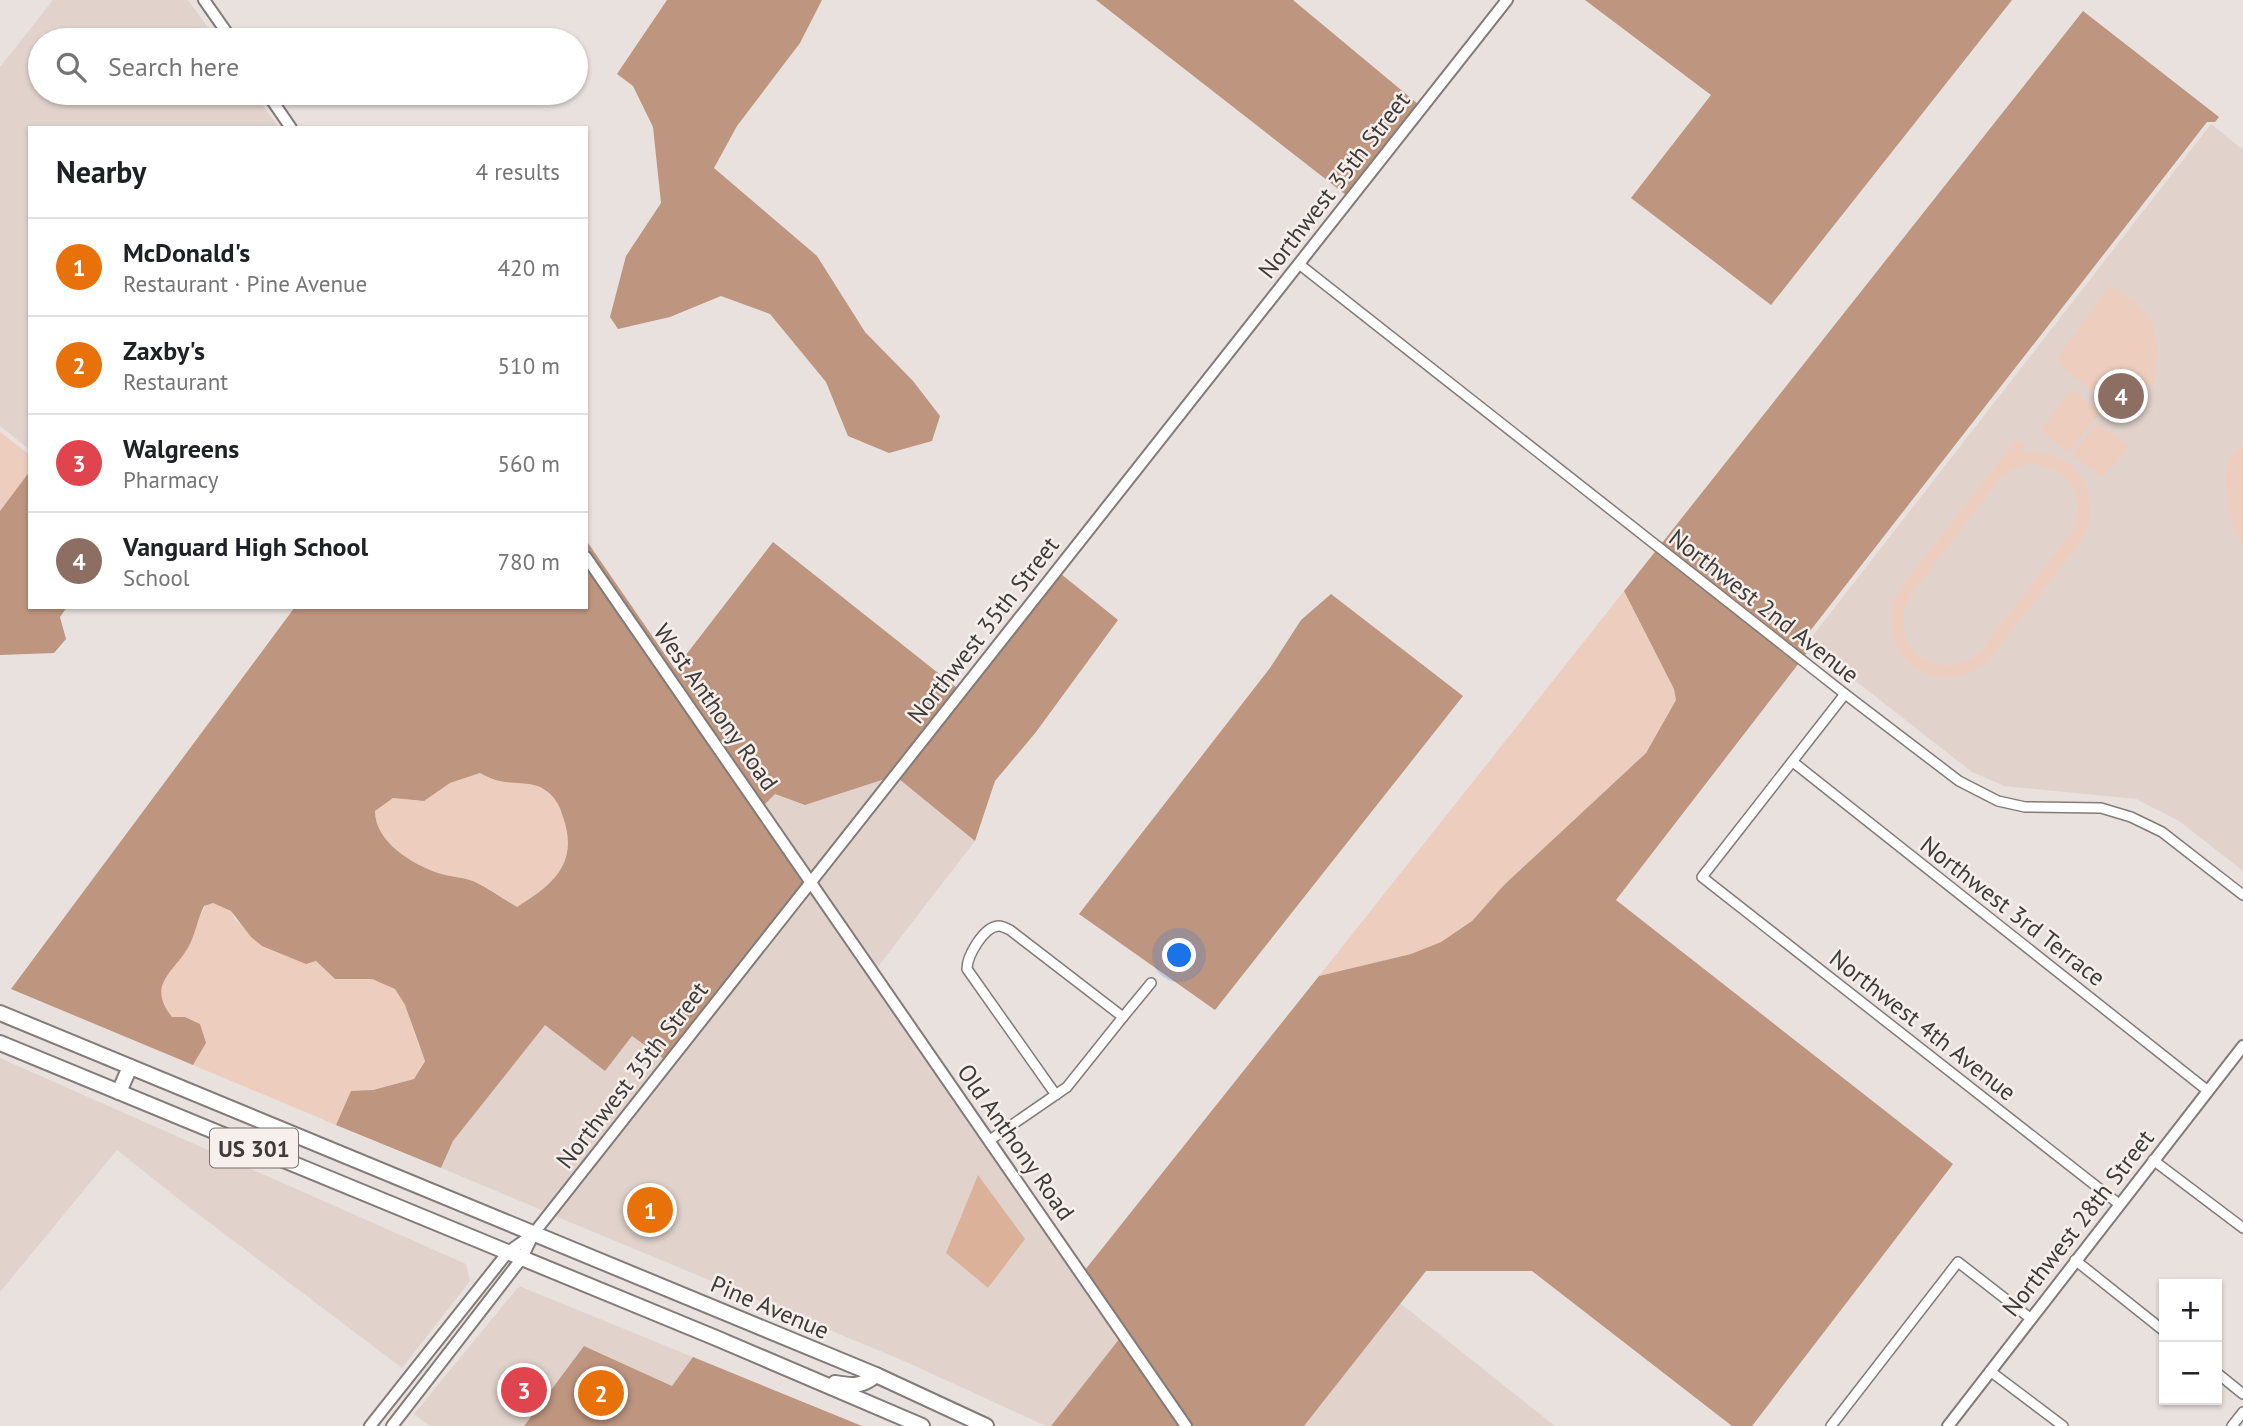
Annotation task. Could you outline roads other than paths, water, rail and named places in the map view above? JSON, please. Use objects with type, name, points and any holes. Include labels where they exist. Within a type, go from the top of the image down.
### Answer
[{"type":"highway","name":"US 301","points":[[0,1013],[534,1233]]},
{"type":"highway","name":"US 301","points":[[0,1043],[508,1252]]},
{"type":"highway","points":[[119,1092],[130,1067]]},
{"type":"highway","name":"Pine Avenue","points":[[534,1233],[876,1375],[986,1426]]},
{"type":"highway","name":"Pine Avenue","points":[[508,1252],[922,1426]]},
{"type":"highway","points":[[813,1379],[851,1386],[866,1384],[876,1375]]},
{"type":"street","points":[[205,0],[224,28]]},
{"type":"street","name":"Northwest 35th Street","points":[[392,1426],[522,1258],[534,1233],[1507,0]]},
{"type":"street","points":[[275,105],[290,126]]},
{"type":"street","name":"Northwest 2nd Avenue","points":[[1299,264],[1959,781],[1998,801],[2025,807],[2101,808],[2131,817],[2162,832],[2243,895]]},
{"type":"street","name":"West Anthony Road","points":[[588,560],[811,881]]},
{"type":"street","points":[[1793,762],[1845,694]]},
{"type":"street","name":"Northwest 4th Avenue","points":[[1793,762],[1702,877],[2119,1204]]},
{"type":"street","name":"Northwest 3rd Terrace","points":[[1793,762],[2208,1091]]},
{"type":"street","name":"Old Anthony Road","points":[[811,881],[1186,1426]]},
{"type":"street","points":[[1056,1095],[967,969],[971,952],[987,932],[1001,926],[1010,930],[1124,1017]]},
{"type":"street","points":[[990,1140],[1056,1095],[1077,1077],[1151,982]]},
{"type":"street","name":"Northwest 28th Street","points":[[1948,1426],[2153,1160],[2241,1053]]},
{"type":"street","points":[[2153,1160],[2243,1228]]},
{"type":"street","name":"Northwest 35th Street","points":[[370,1426],[508,1252],[534,1233]]},
{"type":"street","points":[[2075,1260],[2159,1327]]},
{"type":"street","points":[[1831,1426],[1958,1262],[2030,1318]]},
{"type":"street","points":[[1990,1371],[2063,1426]]},
{"type":"street","points":[[2222,1377],[2243,1394]]},
{"type":"street","points":[[2232,1426],[2243,1412]]},
{"type":"place","name":"Vanguard High School","points":[[2121,396]]},
{"type":"place","name":"McDonald's","points":[[650,1210]]},
{"type":"place","name":"Walgreens","points":[[524,1390]]},
{"type":"place","name":"Zaxby's","points":[[601,1393]]}]
